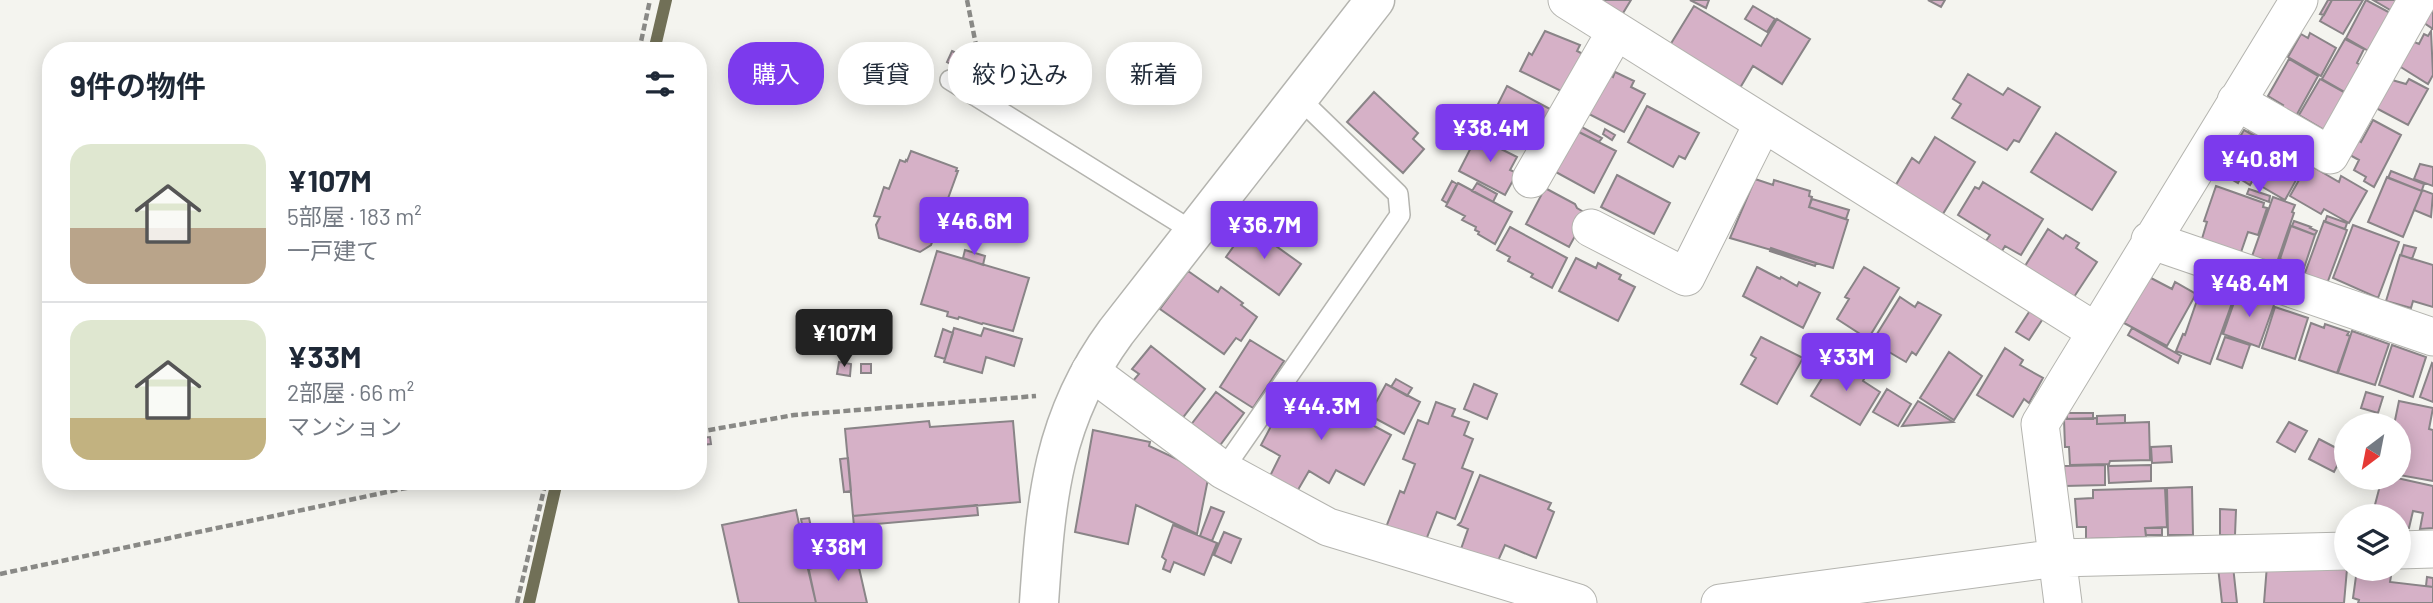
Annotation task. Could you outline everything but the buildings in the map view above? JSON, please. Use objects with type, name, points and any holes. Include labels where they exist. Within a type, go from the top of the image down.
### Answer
[{"type":"street","points":[[1039,603],[1043,544],[1053,470],[1069,414],[1084,382],[1115,332],[1375,0]]},
{"type":"street","points":[[1567,0],[2095,331]]},
{"type":"street","points":[[2063,603],[2040,424],[2299,0]]},
{"type":"street","points":[[2236,101],[2330,155],[2417,0]]},
{"type":"street","points":[[1531,179],[1616,32]]},
{"type":"street","points":[[1591,228],[1686,277],[1763,123]]},
{"type":"street","points":[[2151,240],[2433,337]]},
{"type":"street","points":[[1084,382],[1223,470],[1328,527],[1578,603]]},
{"type":"street","points":[[2411,550],[2433,549]]},
{"type":"street","points":[[1720,603],[2057,558],[2334,551]]},
{"type":"lane","points":[[1223,470],[1400,215],[1398,194],[1300,99]]},
{"type":"lane","points":[[989,105],[1194,232]]},
{"type":"path","points":[[641,42],[650,0]]},
{"type":"path","points":[[967,0],[975,42]]},
{"type":"path","points":[[707,430],[794,415],[1084,382]]},
{"type":"path","points":[[0,574],[397,490]]},
{"type":"path","points":[[517,603],[544,490]]},
{"type":"waterway","points":[[656,42],[666,0]]},
{"type":"waterway","points":[[529,603],[555,490]]}]
